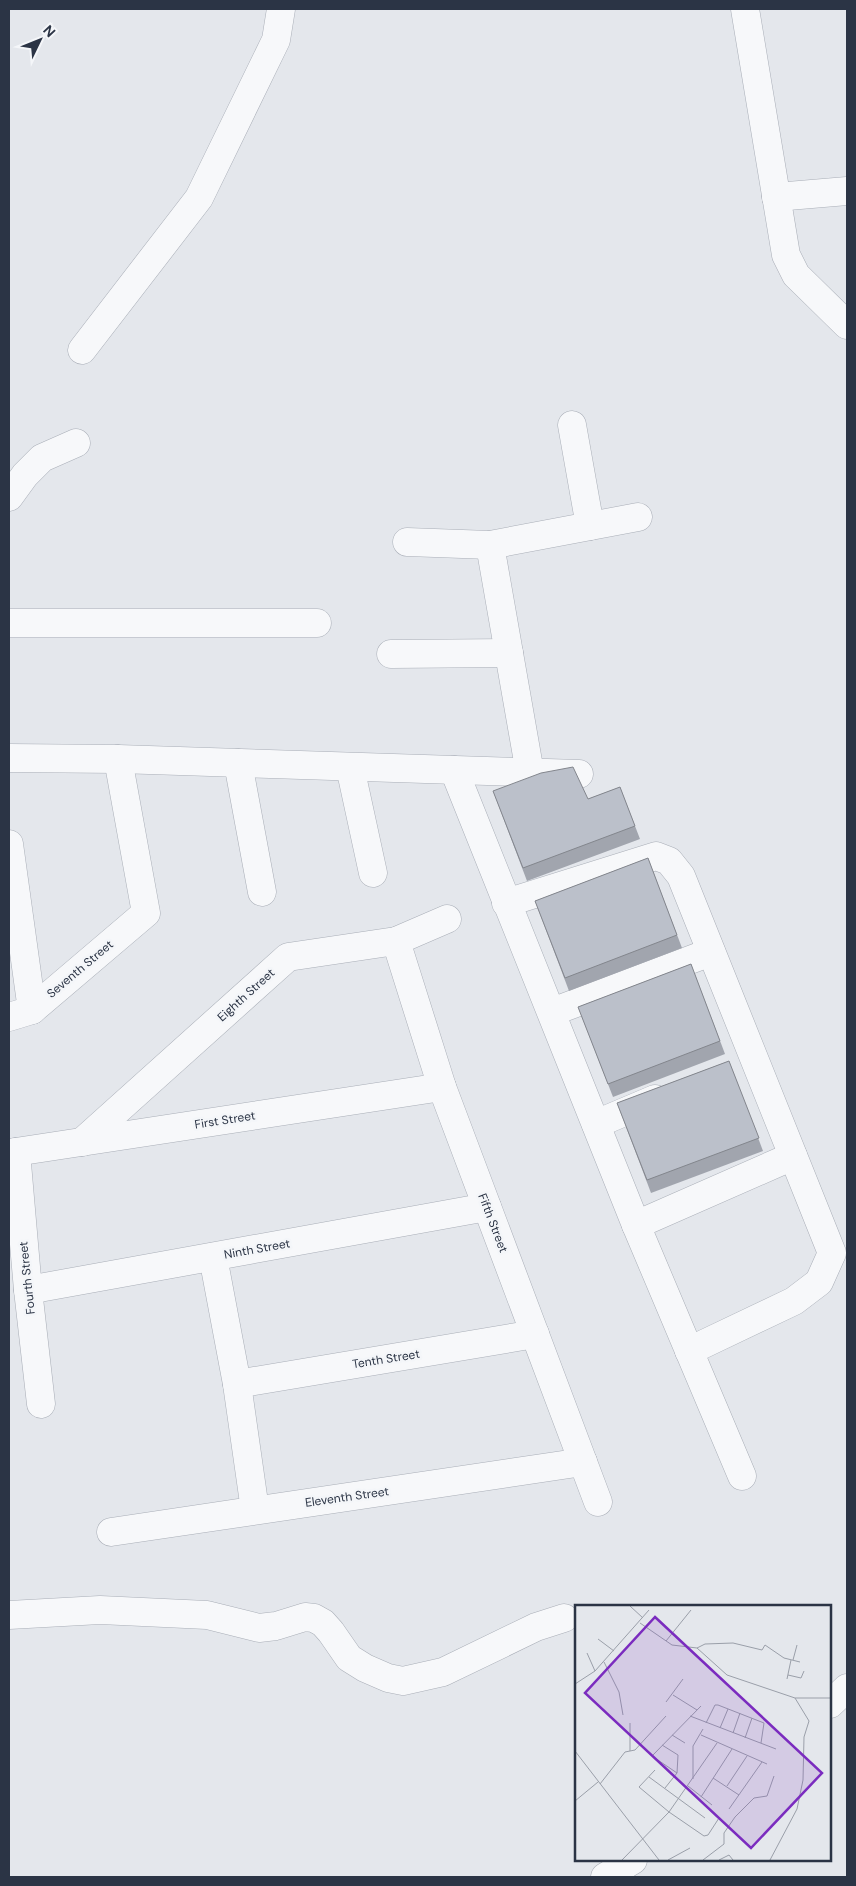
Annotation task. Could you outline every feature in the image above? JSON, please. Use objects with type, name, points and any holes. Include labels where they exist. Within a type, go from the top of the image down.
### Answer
[{"type":"street","points":[[82,350],[199,198],[276,40],[281,9]]},
{"type":"street","points":[[745,9],[786,256],[796,275],[847,325]]},
{"type":"street","points":[[776,197],[847,191]]},
{"type":"street","points":[[572,425],[590,526]]},
{"type":"street","points":[[9,497],[25,475],[42,458],[76,443]]},
{"type":"street","points":[[407,542],[490,545],[638,517]]},
{"type":"street","points":[[490,545],[530,773]]},
{"type":"street","points":[[9,622],[317,623]]},
{"type":"street","points":[[391,654],[509,653]]},
{"type":"street","points":[[9,758],[118,759],[579,774]]},
{"type":"street","name":"Seventh Street","points":[[20,1013],[146,913],[118,759]]},
{"type":"street","points":[[238,763],[262,892]]},
{"type":"street","points":[[350,767],[373,873]]},
{"type":"street","points":[[454,770],[636,1225],[742,1476]]},
{"type":"street","points":[[9,844],[20,1013]]},
{"type":"street","points":[[506,903],[656,856],[669,861],[681,876],[832,1253],[819,1282],[794,1301],[689,1351]]},
{"type":"street","name":"Eighth Street","points":[[82,1142],[288,957],[396,941],[447,919]]},
{"type":"street","name":"Fifth Street","points":[[396,941],[442,1087],[598,1502]]},
{"type":"street","points":[[552,1012],[711,952]]},
{"type":"street","points":[[727,1067],[753,1056]]},
{"type":"street","name":"First Street","points":[[12,1153],[442,1087]]},
{"type":"street","points":[[596,1124],[675,1090]]},
{"type":"street","name":"Fourth Street","points":[[12,1153],[41,1404]]},
{"type":"street","points":[[636,1225],[793,1156]]},
{"type":"street","name":"Ninth Street","points":[[28,1290],[487,1207]]},
{"type":"street","points":[[213,1257],[237,1384],[255,1510]]},
{"type":"street","name":"Tenth Street","points":[[237,1384],[534,1334]]},
{"type":"street","name":"Eleventh Street","points":[[111,1532],[583,1462]]},
{"type":"street","points":[[9,1615],[100,1610],[207,1615],[259,1628],[276,1626],[305,1617],[314,1618],[323,1623],[331,1632],[349,1658],[372,1672],[403,1682],[443,1672],[536,1627],[564,1618]]},
{"type":"street","points":[[831,1703],[847,1688]]},
{"type":"street","points":[[605,1877],[631,1861]]},
{"type":"building","points":[[573,767],[588,799],[620,787],[635,826],[523,868],[493,791],[541,773]]},
{"type":"building","points":[[648,858],[677,935],[565,978],[535,901]]},
{"type":"building","points":[[691,964],[720,1041],[608,1084],[578,1007]]},
{"type":"building","points":[[729,1061],[759,1138],[647,1180],[617,1103]]}]
